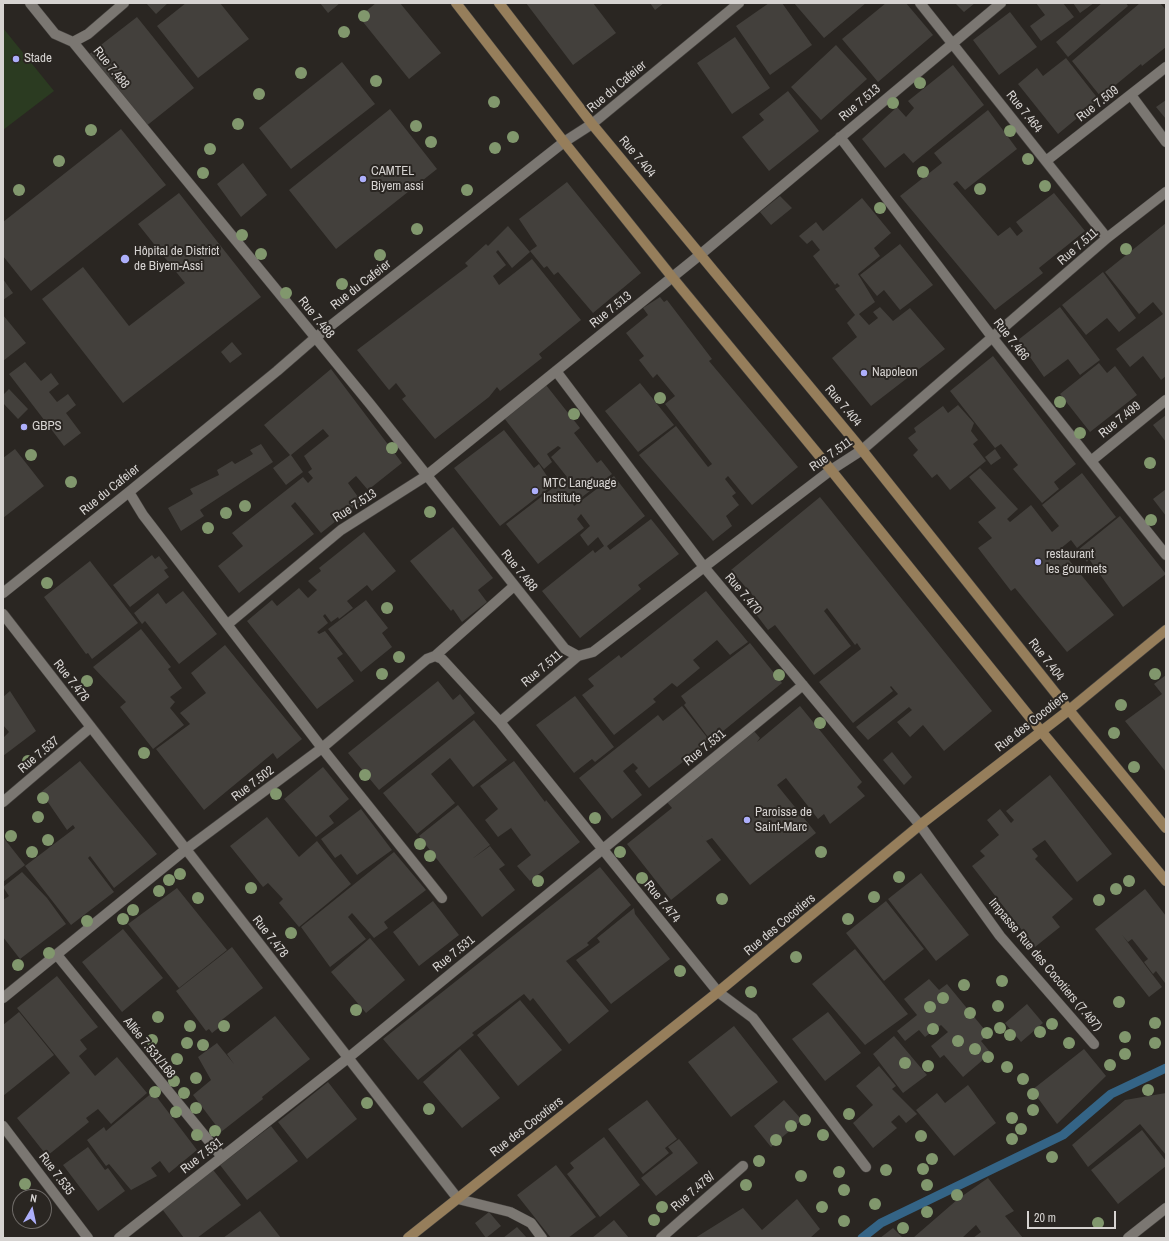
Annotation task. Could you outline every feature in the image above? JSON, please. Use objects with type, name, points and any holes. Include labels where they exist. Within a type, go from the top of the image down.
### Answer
[{"type":"main road","points":[[456,3],[564,142],[672,277],[831,470],[1041,731],[1166,881]]},
{"type":"main road","name":"Rue 7.404","points":[[499,3],[592,124],[862,450],[1069,710],[1166,828]]},
{"type":"main road","name":"Rue des Cocotiers","points":[[408,1238],[718,992],[920,825],[1069,710],[1166,630]]},
{"type":"street","name":"Rue 7.488","points":[[30,3],[55,34],[73,42],[370,404],[565,649],[578,656]]},
{"type":"street","points":[[73,42],[88,34],[124,3]]},
{"type":"street","name":"Rue du Cafeier","points":[[3,593],[129,492],[315,338],[564,142],[592,124],[739,3]]},
{"type":"street","name":"Rue 7.464","points":[[920,3],[1107,238]]},
{"type":"street","name":"Rue 7.513","points":[[228,624],[340,530],[426,476],[701,254],[1001,3]]},
{"type":"street","name":"Rue 7.509","points":[[1046,161],[1166,68]]},
{"type":"street","points":[[1131,94],[1166,142]]},
{"type":"street","name":"Rue 7.466","points":[[840,137],[992,338],[1166,555]]},
{"type":"street","name":"Rue 7.511","points":[[500,722],[578,656],[593,652],[831,470],[862,450],[1107,238],[1166,192]]},
{"type":"street","name":"Rue 7.470","points":[[556,371],[704,567],[920,825]]},
{"type":"street","name":"Rue 7.499","points":[[1091,461],[1166,400]]},
{"type":"street","points":[[129,492],[143,514],[322,748],[442,898]]},
{"type":"street","name":"Rue 7.502","points":[[3,998],[186,850],[322,748],[427,659],[435,656],[514,586]]},
{"type":"street","name":"Rue 7.478","points":[[3,614],[458,1199]]},
{"type":"street","name":"Rue 7.474","points":[[435,656],[442,659],[500,722],[718,992],[753,1018],[866,1167]]},
{"type":"street","name":"Rue 7.531","points":[[119,1238],[348,1058],[803,685]]},
{"type":"street","name":"Rue 7.537","points":[[3,802],[91,727]]},
{"type":"street","name":"Impasse Rue des Cocotiers (7.497)","points":[[920,825],[1000,936],[1094,1044]]},
{"type":"street","name":"Allée 7.531/168","points":[[57,955],[222,1157]]},
{"type":"street","name":"Rue 7.535","points":[[3,1126],[88,1238]]},
{"type":"street","name":"Rue 7.478/","points":[[661,1238],[743,1166]]},
{"type":"street","points":[[458,1199],[510,1212],[531,1223],[542,1238]]},
{"type":"street","points":[[1128,1238],[1166,1208]]},
{"type":"green space","name":"Stade","points":[[3,28],[54,91],[3,130]]},
{"type":"building","points":[[146,3],[168,3],[156,14]]},
{"type":"building","points":[[186,3],[220,3],[249,39],[198,78],[157,26]]},
{"type":"building","points":[[320,3],[340,3],[328,13]]},
{"type":"building","points":[[376,3],[400,3],[441,53],[409,79],[359,17]]},
{"type":"building","points":[[526,3],[593,3],[616,33],[573,65]]},
{"type":"building","points":[[650,3],[664,3],[655,10]]},
{"type":"building","points":[[769,3],[782,3],[812,45],[770,75],[736,26]]},
{"type":"building","points":[[794,3],[866,3],[824,38]]},
{"type":"building","points":[[886,3],[906,3],[933,35],[878,82],[842,39]]},
{"type":"building","points":[[955,3],[975,3],[964,12]]},
{"type":"building","points":[[1036,3],[1063,3],[1074,17],[1041,41],[1030,26],[1045,15]]},
{"type":"building","points":[[1073,3],[1094,3],[1080,13]]},
{"type":"building","points":[[1102,3],[1126,3],[1128,6],[1068,57],[1056,42]]},
{"type":"building","points":[[1140,3],[1160,3],[1166,10],[1166,47],[1142,66],[1141,64],[1101,97],[1072,61]]},
{"type":"building","points":[[1010,12],[1037,47],[999,75],[973,40]]},
{"type":"building","points":[[137,17],[194,88],[145,127],[88,55]]},
{"type":"building","points":[[735,37],[770,88],[732,114],[697,63]]},
{"type":"building","points":[[836,45],[867,79],[821,120],[791,87]]},
{"type":"building","points":[[1066,58],[1099,100],[1058,134],[1018,84],[1037,68],[1043,76]]},
{"type":"building","points":[[342,62],[375,104],[291,169],[259,128]]},
{"type":"building","points":[[953,65],[984,105],[913,163],[904,153],[885,168],[862,139],[897,107],[906,117],[914,108],[908,101]]},
{"type":"building","points":[[788,91],[819,131],[769,171],[742,137],[764,120],[759,114]]},
{"type":"building","points":[[1166,100],[1166,119],[1156,107]]},
{"type":"building","name":"CAMTEL Biyem assi","points":[[390,109],[437,169],[336,249],[289,190]]},
{"type":"building","points":[[988,110],[1017,149],[965,190],[957,181],[953,184],[998,236],[1010,227],[1017,236],[1023,231],[1016,222],[1054,193],[1085,231],[1039,268],[1043,273],[995,310],[900,196],[942,163],[934,153]]},
{"type":"building","points":[[121,129],[166,185],[31,291],[3,256],[3,222]]},
{"type":"building","points":[[243,163],[267,195],[241,217],[217,184]]},
{"type":"building","points":[[567,182],[641,273],[593,313],[558,272],[554,275],[547,266],[544,268],[530,251],[537,246],[519,219]]},
{"type":"building","points":[[179,193],[261,297],[123,403],[42,299],[83,267],[129,326],[185,283],[138,224]]},
{"type":"building","points":[[780,196],[792,208],[771,225],[760,212]]},
{"type":"building","points":[[862,198],[891,233],[874,248],[880,256],[858,274],[875,302],[859,314],[869,325],[878,318],[873,312],[880,307],[893,321],[910,308],[945,349],[871,406],[832,358],[857,337],[847,323],[855,315],[835,289],[840,286],[837,283],[835,285],[813,256],[820,250],[812,240],[807,244],[799,236],[816,222],[823,231]]},
{"type":"building","points":[[1166,223],[1166,376],[1161,380],[1143,356],[1130,367],[1116,349],[1163,314],[1153,302],[1139,314],[1105,272]]},
{"type":"building","points":[[508,226],[530,252],[512,268],[498,250],[496,252],[506,265],[493,276],[499,285],[532,259],[581,320],[539,354],[542,358],[500,391],[497,387],[489,397],[435,439],[402,399],[406,396],[396,383],[389,390],[357,350],[468,266],[465,263],[486,244],[488,246]]},
{"type":"building","points":[[900,244],[933,285],[900,310],[884,290],[877,296],[860,275]]},
{"type":"building","points":[[1103,272],[1136,318],[1119,332],[1107,318],[1086,335],[1062,305]]},
{"type":"building","points":[[3,279],[13,293],[3,300]]},
{"type":"building","points":[[660,297],[664,302],[667,300],[712,359],[709,361],[798,467],[752,505],[728,476],[725,479],[736,493],[732,496],[739,505],[726,516],[732,526],[713,541],[639,455],[676,426],[708,467],[712,464],[665,404],[675,396],[657,374],[653,378],[639,360],[644,356],[626,333],[648,315],[643,308]]},
{"type":"building","points":[[1060,307],[1100,360],[1080,375],[1068,359],[1044,377],[1018,340]]},
{"type":"building","points":[[3,315],[26,343],[3,361]]},
{"type":"building","points":[[232,342],[242,354],[230,363],[221,352]]},
{"type":"building","points":[[993,356],[1076,464],[1054,482],[1059,489],[1042,503],[1013,469],[1018,465],[1001,444],[995,448],[950,391]]},
{"type":"building","points":[[25,362],[41,381],[51,373],[59,384],[49,392],[57,402],[68,394],[76,405],[66,413],[81,433],[64,446],[9,374]]},
{"type":"building","points":[[1099,363],[1107,373],[1115,366],[1137,395],[1090,432],[1060,394]]},
{"type":"building","points":[[331,369],[402,463],[368,490],[356,476],[348,483],[361,501],[321,533],[295,502],[291,506],[314,534],[239,593],[218,566],[243,546],[232,533],[303,477],[308,483],[313,478],[308,472],[312,469],[304,456],[329,436],[323,429],[291,455],[303,472],[286,485],[273,468],[290,455],[264,425]]},
{"type":"building","points":[[640,383],[674,425],[638,452],[605,411]]},
{"type":"building","points":[[546,385],[580,428],[574,433],[597,463],[601,460],[612,474],[573,504],[574,506],[614,476],[645,516],[607,546],[610,550],[651,519],[679,554],[638,585],[641,589],[580,638],[542,591],[593,550],[595,553],[604,546],[598,537],[588,546],[580,535],[590,526],[581,514],[577,519],[584,528],[538,564],[506,524],[567,477],[551,457],[561,448],[558,446],[547,454],[552,462],[544,469],[504,418]]},
{"type":"building","points":[[9,389],[28,409],[18,419],[3,403],[3,395]]},
{"type":"building","points":[[958,405],[974,423],[971,431],[978,440],[973,444],[986,461],[950,490],[937,474],[932,478],[913,455],[918,450],[908,438],[916,432],[914,428],[943,406],[948,413]]},
{"type":"building","points":[[1166,415],[1166,442],[1153,425]]},
{"type":"building","points":[[504,430],[534,468],[539,464],[553,485],[500,526],[454,468]]},
{"type":"building","points":[[261,444],[273,462],[200,510],[204,516],[181,531],[168,508],[193,494],[190,489],[219,475],[217,470],[232,461],[235,464],[253,454],[250,450]]},
{"type":"building","points":[[15,449],[44,486],[3,518],[3,458]]},
{"type":"building","points":[[995,449],[1001,458],[991,465],[985,457]]},
{"type":"building","points":[[980,468],[1018,509],[1007,519],[1010,522],[1031,505],[1052,532],[1059,526],[1042,505],[1082,473],[1116,517],[1077,548],[1071,540],[1060,549],[1114,615],[1067,652],[1015,588],[1011,591],[978,548],[992,538],[978,522],[996,508],[969,477]]},
{"type":"building","points":[[1166,489],[1166,516],[1153,499]]},
{"type":"building","points":[[820,497],[992,711],[944,751],[923,725],[910,737],[897,722],[912,710],[909,707],[868,740],[856,727],[898,694],[891,686],[890,687],[893,691],[853,723],[819,682],[861,649],[857,643],[855,645],[827,608],[824,611],[851,646],[814,675],[775,625],[768,630],[752,609],[760,604],[731,570]]},
{"type":"building","points":[[1120,516],[1166,574],[1123,607],[1089,559],[1087,562],[1078,550]]},
{"type":"building","points":[[453,527],[493,578],[478,590],[487,602],[462,622],[453,609],[451,611],[410,561]]},
{"type":"building","points":[[364,532],[396,571],[372,591],[367,585],[347,601],[353,608],[339,619],[338,617],[331,622],[325,614],[323,616],[328,623],[317,632],[319,634],[325,631],[343,654],[337,658],[354,681],[317,709],[247,621],[272,600],[277,606],[299,588],[308,598],[317,590],[308,581],[321,571],[319,568]]},
{"type":"building","points":[[152,555],[155,559],[159,556],[168,568],[164,570],[169,577],[130,607],[113,585]]},
{"type":"building","points":[[90,561],[138,623],[92,659],[88,653],[86,654],[44,597]]},
{"type":"building","points":[[183,591],[217,634],[179,664],[145,621],[142,624],[134,613],[158,593],[166,604]]},
{"type":"building","points":[[706,591],[748,642],[730,655],[717,640],[693,660],[700,668],[677,687],[672,683],[653,699],[656,702],[614,735],[582,695],[594,686],[588,679],[619,655],[621,658]]},
{"type":"building","points":[[366,600],[388,628],[382,633],[392,647],[361,672],[328,629]]},
{"type":"building","points":[[141,629],[171,667],[168,669],[182,688],[170,697],[175,702],[170,708],[184,725],[153,749],[120,707],[126,702],[93,667]]},
{"type":"building","points":[[750,643],[782,683],[711,741],[684,705],[686,703],[681,696]]},
{"type":"building","points":[[225,645],[302,739],[277,759],[273,753],[204,810],[156,749],[190,724],[180,713],[206,693],[191,673]]},
{"type":"building","points":[[1166,675],[1166,772],[1125,721],[1162,694],[1154,684]]},
{"type":"building","points":[[438,681],[453,700],[460,694],[475,713],[379,790],[348,753]]},
{"type":"building","points":[[10,691],[36,731],[3,756],[3,738],[9,732],[3,725],[3,697]]},
{"type":"building","points":[[575,696],[614,747],[595,762],[592,759],[574,773],[536,725]]},
{"type":"building","points":[[682,706],[710,741],[649,788],[635,771],[638,768],[633,763],[623,771],[642,795],[612,819],[579,778],[658,715],[663,721]]},
{"type":"building","points":[[800,706],[862,782],[857,787],[865,796],[830,824],[824,814],[818,819],[786,778],[777,785],[816,833],[750,885],[712,838],[706,841],[721,860],[671,900],[627,844],[672,808],[666,801],[754,731],[760,738],[757,742]]},
{"type":"building","points":[[474,720],[507,760],[473,787],[450,758],[431,774],[455,803],[417,834],[383,793]]},
{"type":"building","points":[[892,752],[912,777],[904,785],[883,760]]},
{"type":"building","points":[[80,761],[157,854],[114,888],[90,856],[88,858],[114,892],[71,925],[25,866],[75,828],[73,825],[67,830],[41,792]]},
{"type":"building","points":[[514,761],[545,802],[546,800],[580,842],[530,881],[517,866],[531,855],[511,828],[521,821],[498,837],[485,820],[498,809],[480,786]]},
{"type":"building","points":[[323,767],[349,799],[329,816],[334,823],[316,837],[284,799]]},
{"type":"building","points":[[1050,775],[1112,854],[1077,882],[1045,840],[1032,849],[1038,856],[1035,859],[1073,899],[1052,917],[1060,927],[1035,947],[972,866],[985,856],[980,851],[999,835],[987,820],[1000,809],[1011,823],[1014,820],[1006,811]]},
{"type":"building","points":[[458,805],[490,845],[472,859],[490,846],[505,865],[499,869],[515,890],[482,917],[419,836]]},
{"type":"building","points":[[361,809],[392,850],[357,875],[341,854],[335,858],[321,839]]},
{"type":"building","points":[[267,817],[299,857],[317,841],[351,884],[299,927],[279,903],[283,899],[268,883],[263,887],[230,846]]},
{"type":"building","points":[[3,837],[25,865],[3,882]]},
{"type":"building","points":[[394,852],[426,890],[384,922],[388,928],[374,938],[352,913],[348,917],[366,939],[330,967],[301,927]]},
{"type":"building","points":[[600,867],[631,905],[587,943],[589,945],[566,961],[609,1011],[569,1044],[533,998],[530,1001],[524,994],[472,1033],[474,1035],[418,1080],[383,1039]]},
{"type":"building","points":[[22,872],[47,898],[66,924],[20,959],[3,937],[3,900],[9,896],[3,887]]},
{"type":"building","points":[[921,873],[969,935],[936,961],[888,899]]},
{"type":"building","points":[[177,888],[227,950],[179,988],[128,924]]},
{"type":"building","points":[[1145,889],[1166,916],[1165,983],[1156,971],[1153,974],[1144,962],[1148,959],[1132,939],[1128,942],[1122,935],[1162,987],[1149,997],[1095,929]]},
{"type":"building","points":[[433,901],[459,935],[419,966],[393,932]]},
{"type":"building","points":[[886,901],[924,949],[884,981],[846,933]]},
{"type":"building","points":[[634,908],[635,914],[670,959],[611,1004],[576,960],[600,942],[597,938]]},
{"type":"building","points":[[123,929],[163,978],[122,1012],[82,962]]},
{"type":"building","points":[[370,938],[405,980],[366,1013],[331,972]]},
{"type":"building","points":[[232,947],[263,988],[219,1022],[221,1026],[212,1033],[209,1029],[206,1031],[176,991]]},
{"type":"building","points":[[855,949],[908,1014],[865,1045],[812,984]]},
{"type":"building","points":[[57,976],[98,1027],[80,1040],[87,1049],[79,1056],[95,1076],[117,1057],[147,1093],[111,1124],[98,1109],[86,1118],[89,1122],[47,1156],[17,1118],[70,1073],[17,1008]]},
{"type":"building","points":[[929,979],[939,990],[947,984],[989,1035],[981,1041],[991,1053],[963,1077],[944,1055],[940,1058],[931,1046],[948,1032],[941,1025],[925,1037],[919,1030],[905,1041],[897,1031],[917,1015],[904,999]]},
{"type":"building","points":[[520,1000],[562,1050],[518,1086],[477,1035]]},
{"type":"building","points":[[1027,1004],[1043,1023],[1021,1042],[1005,1023]]},
{"type":"building","points":[[19,1012],[54,1055],[3,1096],[3,1025]]},
{"type":"building","points":[[828,1012],[861,1053],[825,1081],[792,1039]]},
{"type":"building","points":[[275,1016],[310,1059],[221,1132],[193,1095],[211,1080],[198,1057],[217,1043],[234,1064],[227,1054]]},
{"type":"building","points":[[734,1026],[778,1082],[731,1117],[688,1062]]},
{"type":"building","points":[[894,1036],[927,1075],[903,1093],[873,1054]]},
{"type":"building","points":[[460,1049],[500,1098],[462,1128],[423,1082]]},
{"type":"building","points":[[1084,1049],[1106,1076],[1057,1124],[1032,1090]]},
{"type":"building","points":[[879,1066],[896,1086],[892,1089],[917,1114],[906,1123],[899,1115],[891,1122],[897,1128],[873,1148],[853,1123],[873,1105],[856,1086]]},
{"type":"building","points":[[328,1082],[357,1119],[307,1159],[278,1122]]},
{"type":"building","points":[[968,1085],[996,1123],[954,1156],[916,1110],[937,1093],[945,1103]]},
{"type":"building","points":[[153,1092],[197,1150],[169,1173],[160,1161],[151,1168],[157,1176],[131,1190],[109,1164],[106,1166],[87,1140],[104,1127],[106,1131]]},
{"type":"building","points":[[1166,1093],[1166,1155],[1140,1124],[1088,1167],[1072,1145],[1125,1100]]},
{"type":"building","points":[[647,1100],[677,1139],[665,1148],[669,1153],[643,1174],[608,1129]]},
{"type":"building","points":[[784,1100],[802,1120],[771,1147],[754,1126]]},
{"type":"building","points":[[271,1126],[298,1161],[247,1200],[220,1165]]},
{"type":"building","points":[[1142,1130],[1166,1161],[1166,1166],[1118,1204],[1091,1170]]},
{"type":"building","points":[[604,1137],[640,1185],[600,1217],[567,1174],[574,1168],[570,1163]]},
{"type":"building","points":[[679,1139],[698,1163],[656,1196],[641,1178],[673,1153],[668,1147]]},
{"type":"building","points":[[88,1147],[105,1170],[108,1168],[125,1191],[98,1211],[63,1165]]},
{"type":"building","points":[[556,1165],[596,1217],[568,1238],[551,1238],[517,1195]]},
{"type":"building","points":[[210,1166],[241,1205],[197,1238],[184,1238],[159,1205]]},
{"type":"building","points":[[988,1178],[1014,1211],[1005,1216],[1023,1238],[973,1238],[981,1232],[976,1225],[962,1238],[913,1238],[958,1199]]},
{"type":"building","points":[[797,1199],[820,1229],[810,1238],[695,1238],[743,1208],[762,1230]]},
{"type":"building","points":[[260,1211],[281,1238],[223,1238]]},
{"type":"building","points":[[489,1212],[501,1226],[486,1238],[475,1223]]},
{"type":"building","points":[[614,1220],[629,1238],[592,1238]]},
{"type":"building","points":[[517,1227],[527,1238],[503,1238]]},
{"type":"building","points":[[893,1228],[903,1238],[880,1238]]},
{"type":"waterway","points":[[862,1238],[881,1223],[1063,1135],[1111,1094],[1166,1068]]},
{"type":"place","name":"Stade","points":[[16,59]]},
{"type":"place","name":"CAMTEL Biyem assi","points":[[363,179]]},
{"type":"place","name":"Hôpital de District de Biyem-Assi","points":[[125,259]]},
{"type":"place","name":"Napoleon","points":[[864,373]]},
{"type":"place","name":"GBPS","points":[[24,427]]},
{"type":"place","name":"MTC Language Institute","points":[[535,491]]},
{"type":"place","name":"restaurant les gourmets","points":[[1038,562]]},
{"type":"place","name":"Paroisse de Saint-Marc","points":[[747,820]]}]
